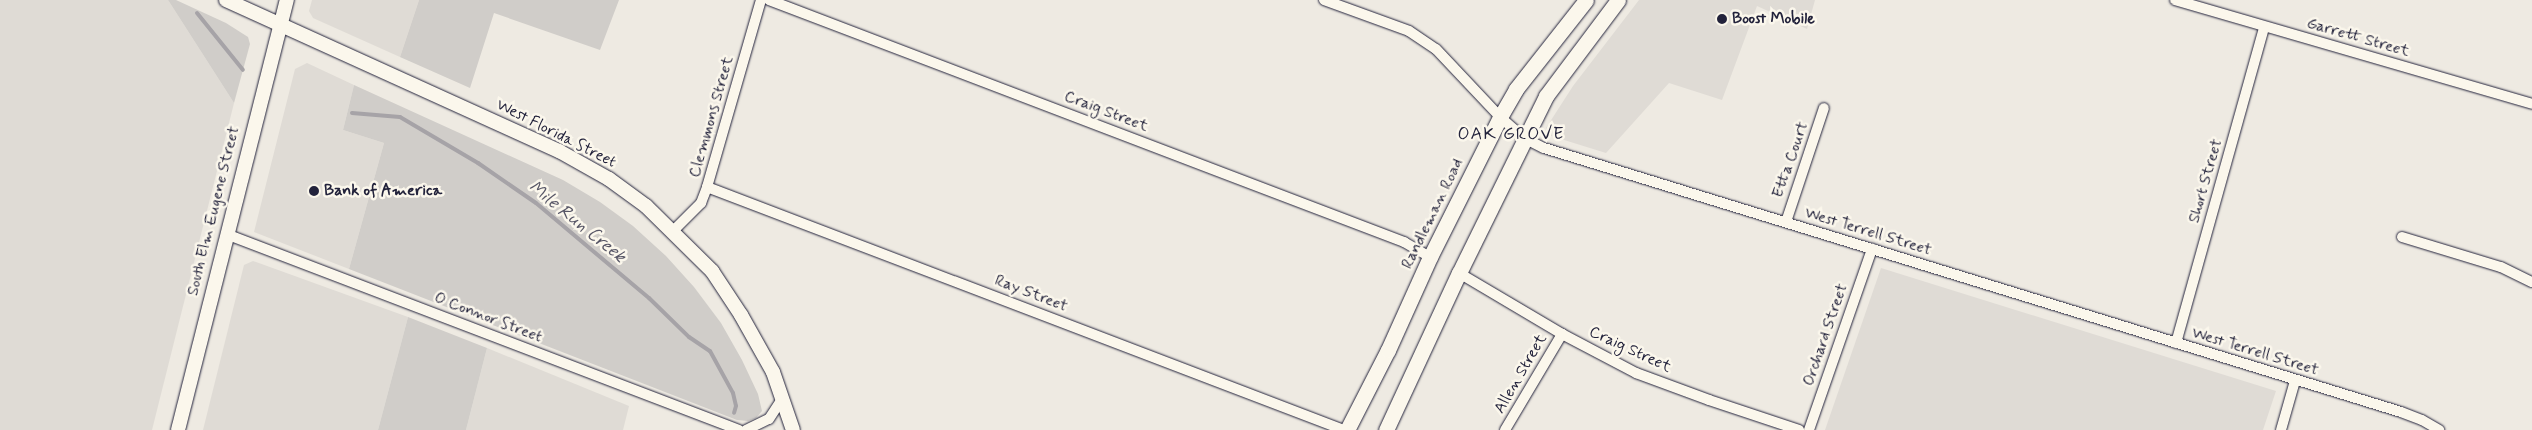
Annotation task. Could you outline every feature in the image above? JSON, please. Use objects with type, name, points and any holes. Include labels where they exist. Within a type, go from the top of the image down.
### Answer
[{"type":"main road","name":"West Florida Street","points":[[226,0],[558,151],[609,179],[646,206],[712,271],[741,315],[773,372],[794,430]]},
{"type":"main road","name":"South Elm Eugene Street","points":[[178,430],[286,0]]},
{"type":"main road","name":"Randleman Road","points":[[1345,430],[1388,350],[1430,257],[1500,117],[1516,89],[1586,0]]},
{"type":"main road","points":[[1386,430],[1459,273],[1546,96],[1618,0]]},
{"type":"street","name":"Clemmons Street","points":[[673,231],[700,203],[707,187],[761,0]]},
{"type":"street","name":"Craig Street","points":[[769,0],[1404,242],[1430,257]]},
{"type":"street","name":"West Terrell Street","points":[[1324,0],[1409,31],[1429,45],[1460,72],[1500,117],[1524,138],[1544,148],[2295,381],[2401,412],[2422,420],[2439,430]]},
{"type":"street","name":"Garrett Street","points":[[2175,0],[2532,104]]},
{"type":"street","name":"Short Street","points":[[2176,343],[2264,27]]},
{"type":"street","name":"Etta Court","points":[[1786,222],[1824,108]]},
{"type":"street","name":"Ray Street","points":[[707,187],[1345,430]]},
{"type":"street","name":"O Connor Street","points":[[226,234],[739,430]]},
{"type":"street","points":[[2402,237],[2501,267],[2532,282]]},
{"type":"street","name":"Orchard Street","points":[[1808,430],[1872,249]]},
{"type":"street","name":"Craig Street","points":[[1459,273],[1562,334],[1636,373],[1800,430]]},
{"type":"street","name":"Allen Street","points":[[1506,430],[1562,334]]},
{"type":"street","points":[[2281,430],[2295,381]]},
{"type":"street","points":[[746,430],[769,419],[782,398]]},
{"type":"shaded area","points":[[0,0],[168,0],[234,103],[152,430],[0,430]]},
{"type":"shaded area","points":[[168,0],[176,0],[226,23],[248,37],[250,44],[234,103]]},
{"type":"shaded area","points":[[312,0],[419,0],[400,57],[313,18],[309,11]]},
{"type":"shaded area","points":[[419,0],[619,0],[600,50],[494,13],[470,88],[400,57]]},
{"type":"shaded area","points":[[1639,0],[1815,0],[1807,29],[1757,6],[1722,100],[1669,83],[1606,153],[1548,135],[1546,128],[1573,86]]},
{"type":"shaded area","points":[[307,63],[354,85],[343,130],[384,143],[349,269],[254,232],[295,69]]},
{"type":"shaded area","points":[[354,85],[563,180],[600,202],[633,226],[666,256],[694,287],[721,323],[742,360],[758,394],[762,411],[756,418],[748,421],[737,420],[349,269],[384,143],[343,130]]},
{"type":"shaded area","points":[[253,261],[408,317],[378,430],[203,430],[244,265]]},
{"type":"shaded area","points":[[1881,268],[2276,391],[2263,430],[1825,430]]},
{"type":"shaded area","points":[[408,317],[487,348],[466,430],[378,430]]},
{"type":"shaded area","points":[[487,348],[629,406],[623,430],[466,430]]},
{"type":"waterway","name":"Mile Run Creek","points":[[197,13],[243,70]]},
{"type":"waterway","name":"Mile Run Creek","points":[[352,113],[400,117],[478,163],[536,203],[649,298],[689,337],[710,351],[733,393],[736,406],[734,413]]},
{"type":"place","name":"Boost Mobile","points":[[1722,19]]},
{"type":"place","name":"Bank of America","points":[[314,191]]},
{"type":"district","name":"OAK GROVE","points":[[1511,134]]}]
